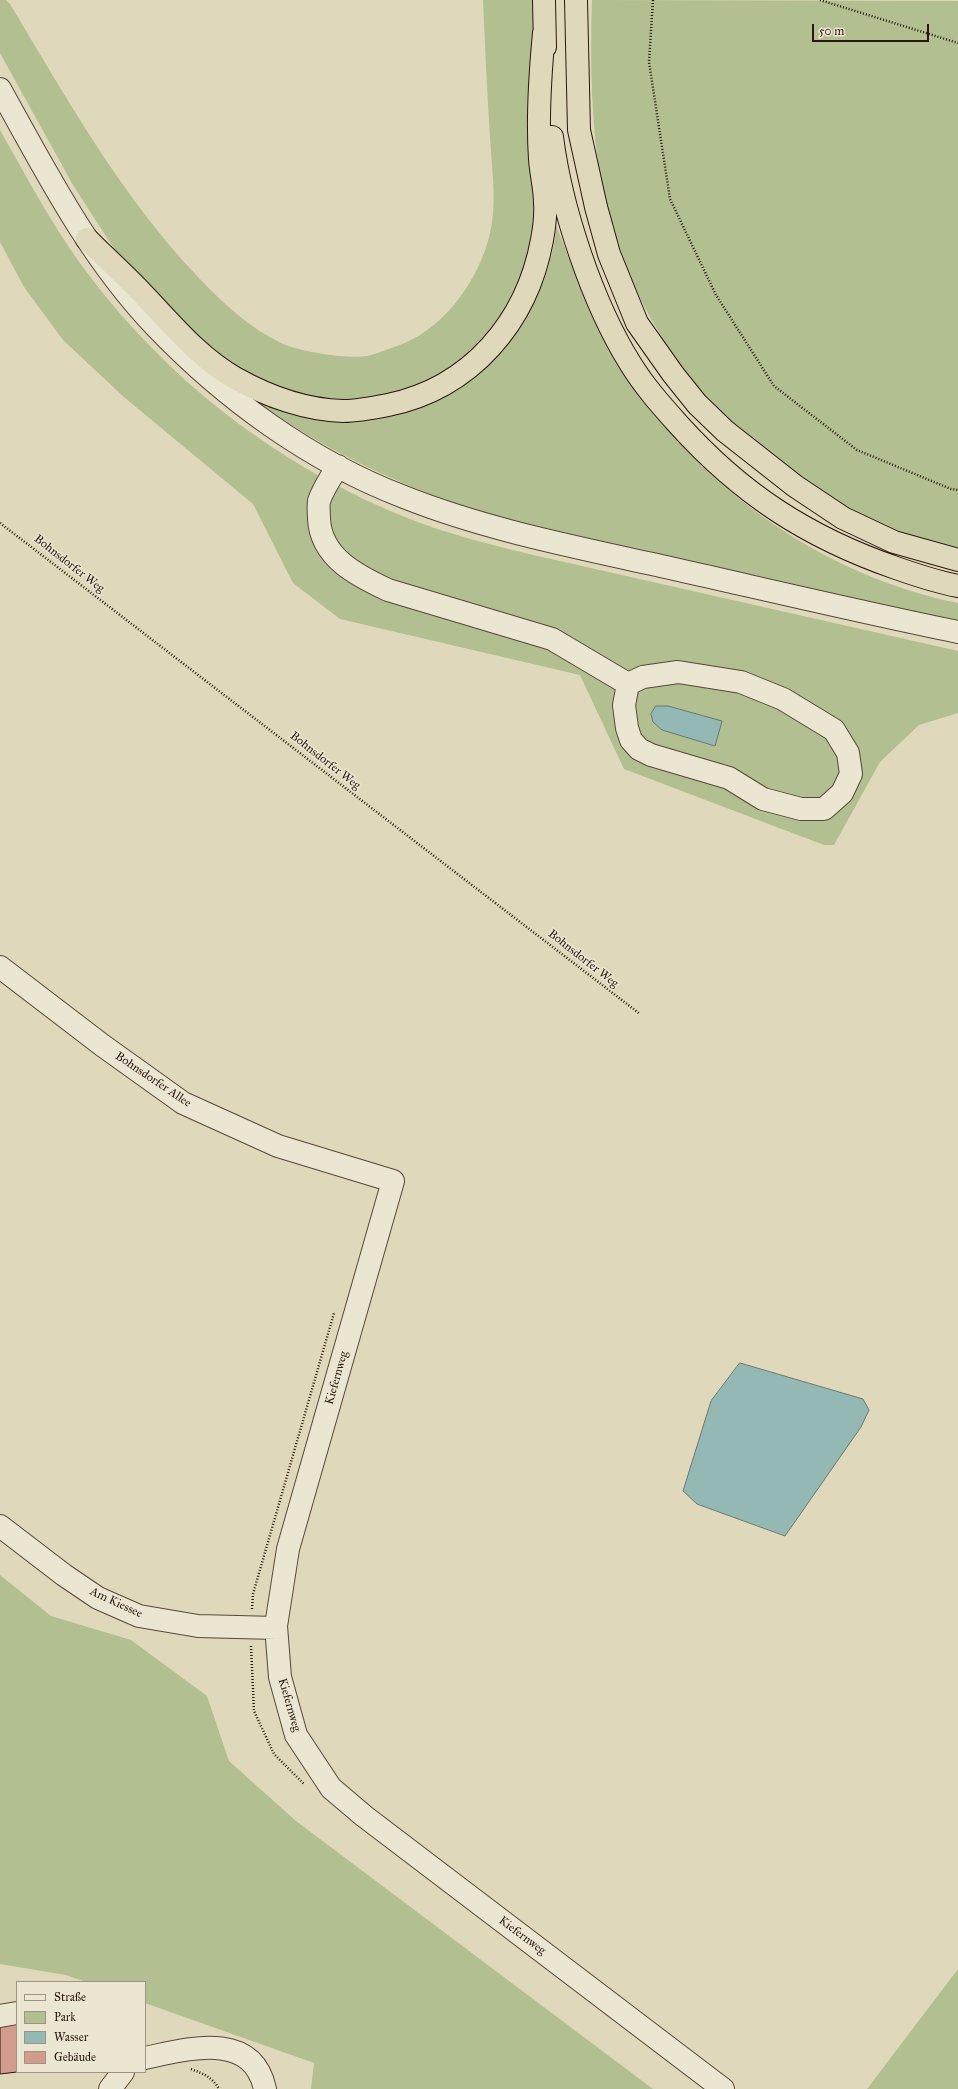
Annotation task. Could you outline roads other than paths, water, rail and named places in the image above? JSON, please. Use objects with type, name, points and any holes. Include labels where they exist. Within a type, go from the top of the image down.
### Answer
[{"type":"highway","points":[[544,0],[547,99],[555,163],[567,211],[580,252],[612,330],[630,364],[652,395],[687,434],[727,473],[747,490],[810,532],[878,562],[938,582],[958,586]]},
{"type":"highway","points":[[576,0],[579,130],[596,207],[609,254],[637,323],[673,374],[697,404],[725,431],[795,486],[843,518],[881,537],[958,560]]},
{"type":"highway","points":[[87,239],[141,292],[186,341],[210,362],[235,378],[273,396],[319,408],[344,411],[364,410],[416,398],[451,381],[476,362],[496,342],[512,322],[534,271],[542,240],[546,205],[540,159],[538,89],[544,33]]},
{"type":"street","points":[[0,89],[60,197],[87,239],[126,293],[154,325],[187,358],[222,389],[260,418],[338,466],[402,496],[453,514],[525,534],[958,632]]},
{"type":"street","points":[[338,466],[319,502],[320,526],[334,556],[343,565],[365,579],[388,590],[552,639],[628,684]]},
{"type":"street","points":[[678,672],[741,682],[783,699],[834,730],[848,753],[851,774],[842,793],[824,809],[801,809],[763,800],[729,778],[651,755],[639,749],[631,740],[627,728],[624,705],[628,684],[643,677],[678,672]]},
{"type":"street","name":"Bohnsdorfer Allee","points":[[0,968],[102,1045],[183,1103],[278,1146],[393,1181]]},
{"type":"street","name":"Kiefernweg","points":[[393,1181],[288,1549],[280,1590],[276,1628],[280,1677],[296,1735],[332,1788],[370,1820],[723,2089]]},
{"type":"street","name":"Am Kiessee","points":[[0,1526],[64,1575],[98,1598],[139,1616],[198,1626],[276,1628]]},
{"type":"street","points":[[0,2016],[16,2013]]},
{"type":"street","points":[[146,2058],[223,2047],[238,2051],[252,2062],[262,2077],[265,2089]]},
{"type":"street","points":[[110,2089],[121,2073]]},
{"type":"water","points":[[656,706],[668,706],[722,721],[715,746],[662,730],[653,722],[651,714]]},
{"type":"water","points":[[740,1363],[863,1399],[869,1410],[861,1427],[785,1536],[697,1504],[683,1491],[711,1401]]}]
